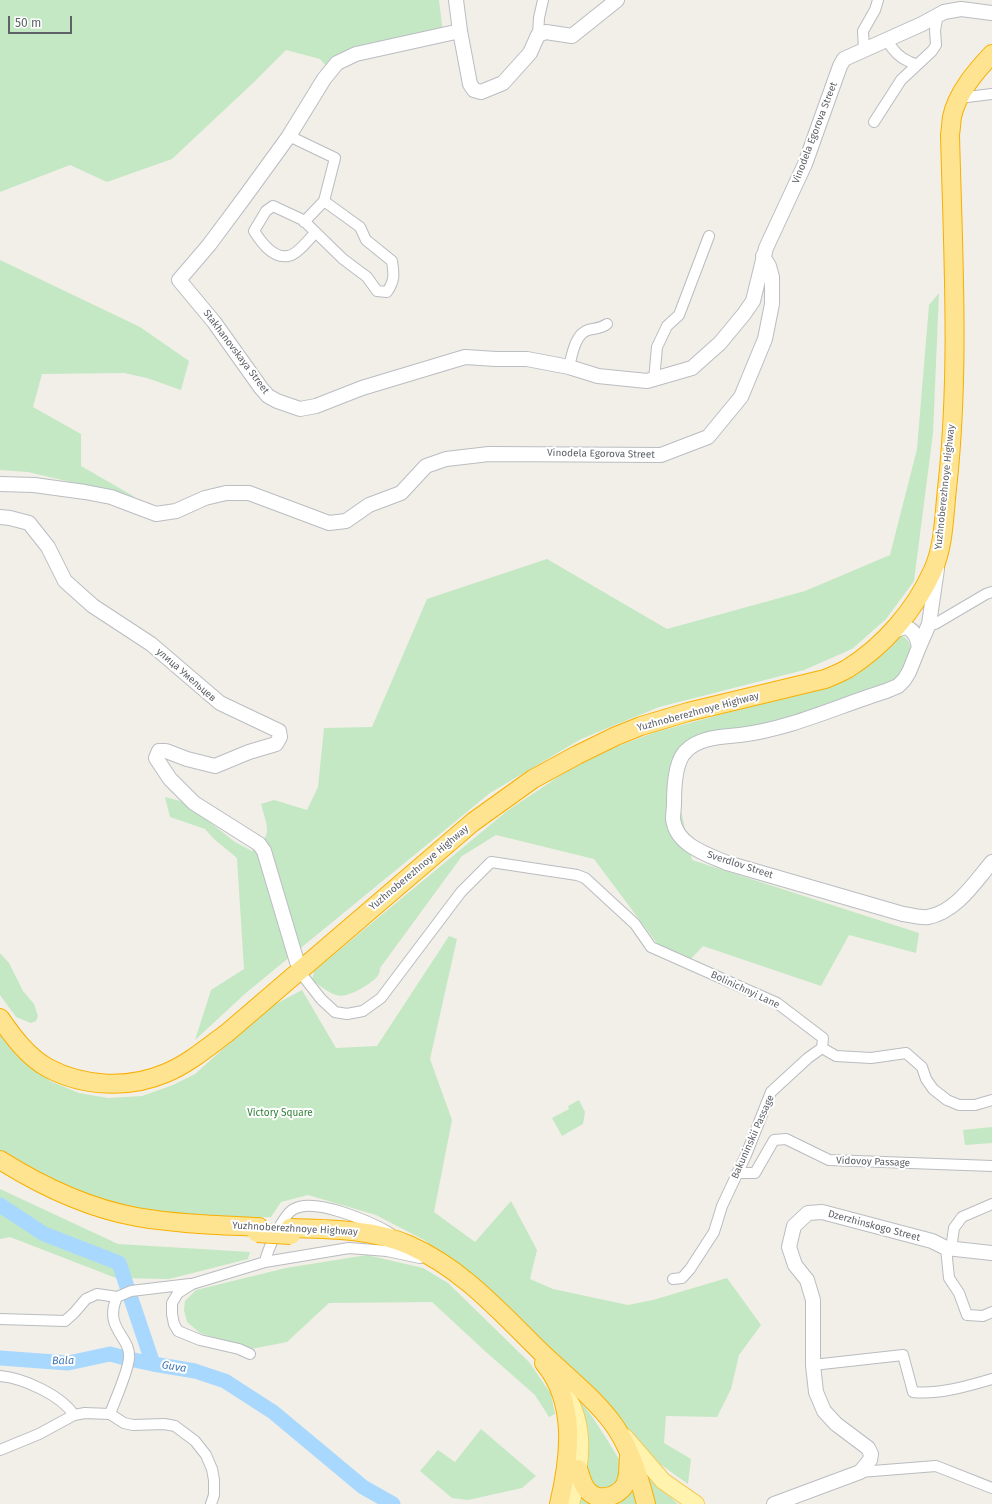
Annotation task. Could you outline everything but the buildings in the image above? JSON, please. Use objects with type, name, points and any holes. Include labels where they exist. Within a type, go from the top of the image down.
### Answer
[{"type":"highway","name":"Yuzhnoberezhnoye Highway","points":[[0,1007],[20,1034],[34,1048],[50,1060],[71,1069],[101,1076],[122,1077],[138,1075],[164,1066],[206,1040],[300,969],[418,858],[470,815],[528,775],[574,748],[638,719],[814,671],[848,657],[867,644],[886,627],[912,600],[926,564],[935,528],[946,443],[949,394],[949,355],[943,134],[946,112],[953,94],[961,82],[992,47]]},
{"type":"highway","name":"Yuzhnoberezhnoye Highway","points":[[0,1018],[14,1038],[28,1053],[48,1068],[68,1076],[94,1083],[118,1084],[143,1081],[166,1073],[192,1058],[227,1033],[473,822],[532,779],[616,736],[641,726],[688,712],[825,679],[846,670],[866,656],[893,631],[933,569],[937,558],[942,529],[951,453],[954,402],[954,299],[950,135],[952,116],[959,98],[967,84],[992,54]]},
{"type":"highway","name":"Yuzhnoberezhnoye Highway","points":[[0,1160],[49,1189],[83,1202],[127,1215],[156,1220],[353,1238],[398,1249],[438,1267],[523,1340],[546,1366],[555,1380],[562,1397],[566,1413],[568,1437],[564,1476],[559,1504]]},
{"type":"highway","name":"Yuzhnoberezhnoye Highway","points":[[0,1172],[47,1198],[100,1218],[181,1230],[258,1230]]},
{"type":"highway","name":"Yuzhnoberezhnoye Highway","points":[[290,1232],[322,1229],[370,1234],[408,1244],[445,1264],[461,1276],[490,1301],[585,1393],[611,1421],[629,1452],[646,1504]]},
{"type":"highway","points":[[578,1468],[582,1483],[589,1493],[602,1498],[613,1496],[622,1490],[627,1479],[629,1452]]},
{"type":"main road","points":[[456,0],[470,84],[474,90],[481,92],[503,83],[530,53],[538,35],[546,32],[572,36],[617,0]]},
{"type":"main road","name":"Vinodela Egorova Street","points":[[0,484],[34,485],[111,497],[156,514],[176,511],[204,498],[226,493],[249,493],[330,523],[346,521],[369,505],[401,493],[426,466],[446,459],[489,454],[661,455],[708,437],[741,397],[765,339],[772,304],[772,277],[769,266],[763,256],[805,164],[840,66],[844,59],[922,24],[938,14],[961,9],[992,13]]},
{"type":"main road","name":"Stakhanovskaya Street","points":[[460,31],[356,54],[337,63],[324,79],[289,136],[209,245],[179,280],[214,322],[268,396],[287,406],[300,409],[308,408],[362,388],[465,357],[527,359],[568,367],[598,376],[647,381],[654,380],[692,368],[720,343],[753,302],[763,256]]},
{"type":"main road","name":"улица Умельцев","points":[[0,517],[29,522],[48,547],[65,581],[93,606],[151,644],[220,703],[279,731],[280,737],[276,744],[215,766],[187,759],[166,751],[159,751],[156,758],[170,779],[194,803],[260,844],[268,859],[300,969]]},
{"type":"main road","name":"Sverdlov Street","points":[[937,558],[937,568],[929,624],[909,672],[898,686],[788,724],[766,730],[704,740],[694,744],[686,750],[681,757],[675,780],[673,818],[675,827],[682,839],[703,853],[727,863],[903,914],[927,917],[947,910],[962,897],[992,862]]},
{"type":"main road","points":[[912,600],[929,624]]},
{"type":"main road","points":[[893,631],[905,627],[913,631],[918,640],[919,647]]},
{"type":"main road","name":"Dzerzhinskogo Street","points":[[860,1472],[870,1460],[871,1454],[868,1448],[836,1424],[824,1411],[816,1392],[813,1365],[813,1300],[807,1280],[795,1265],[790,1247],[794,1226],[808,1213],[822,1212],[932,1241],[949,1248],[992,1253]]},
{"type":"main road","points":[[555,1380],[569,1398],[579,1423],[578,1468],[576,1485],[571,1504]]},
{"type":"main road","points":[[611,1421],[663,1480],[696,1504]]},
{"type":"main road","points":[[774,1504],[860,1472]]},
{"type":"street","points":[[538,35],[539,18],[543,0]]},
{"type":"street","points":[[864,49],[863,31],[875,10],[878,0]]},
{"type":"street","points":[[874,122],[901,80],[932,51],[936,45],[934,30],[938,14]]},
{"type":"street","points":[[887,40],[897,54],[917,65]]},
{"type":"street","points":[[959,98],[992,94]]},
{"type":"street","points":[[289,136],[335,158],[324,201],[304,222]]},
{"type":"street","points":[[315,233],[296,252],[289,256],[271,251],[262,243],[254,231],[266,211],[273,206],[282,209],[304,222],[343,259],[367,277],[377,291],[387,292],[393,284],[394,274],[392,261],[366,240],[360,227],[324,201]]},
{"type":"street","points":[[654,380],[657,347],[667,326],[679,315],[709,236]]},
{"type":"street","points":[[568,367],[578,338],[587,330],[601,328],[607,324]]},
{"type":"street","points":[[929,624],[934,624],[992,592]]},
{"type":"street","name":"Bolinichnyi Lane","points":[[300,969],[321,999],[335,1012],[348,1014],[363,1011],[381,998],[461,892],[491,862],[576,875],[586,878],[635,924],[651,947],[777,1004],[823,1038],[822,1048]]},
{"type":"street","points":[[822,1048],[836,1056],[871,1058],[906,1053],[922,1067],[926,1079],[933,1089],[947,1100],[959,1105],[975,1105],[992,1100]]},
{"type":"street","name":"Bakuninskii Passage","points":[[673,1279],[682,1278],[690,1269],[714,1232],[722,1206],[771,1092],[808,1058],[822,1048]]},
{"type":"street","name":"Vidovoy Passage","points":[[737,1173],[755,1173],[774,1140],[786,1138],[828,1160],[992,1166]]},
{"type":"street","points":[[992,1204],[962,1217],[954,1228],[949,1248],[949,1278],[959,1293],[967,1315],[983,1316],[992,1312]]},
{"type":"street","points":[[265,1262],[267,1253],[285,1217],[294,1208],[301,1206],[318,1207],[352,1214],[375,1224],[408,1244]]},
{"type":"street","points":[[0,1319],[65,1321],[86,1299],[97,1294],[119,1296],[130,1291],[192,1284],[265,1262],[349,1248],[387,1251],[420,1258]]},
{"type":"street","points":[[192,1284],[178,1293],[172,1303],[174,1324],[178,1331],[200,1340],[250,1354]]},
{"type":"street","points":[[110,1414],[127,1367],[129,1357],[128,1348],[116,1328],[114,1320],[114,1304],[119,1296]]},
{"type":"street","points":[[813,1365],[903,1355],[913,1392],[924,1393],[992,1380]]},
{"type":"street","points":[[0,1376],[13,1377],[50,1394],[69,1407],[74,1415]]},
{"type":"street","points":[[0,1450],[39,1434],[74,1415],[85,1413],[110,1414],[124,1423],[133,1425],[164,1424],[175,1426],[195,1440],[206,1455],[212,1469],[215,1489],[213,1502],[211,1504]]},
{"type":"street","points":[[860,1472],[936,1466],[992,1488]]},
{"type":"green space","points":[[0,0],[439,0],[443,33],[344,51],[326,66],[320,59],[286,50],[172,159],[107,182],[70,165],[0,192]]},
{"type":"green space","points":[[0,260],[140,327],[189,361],[181,390],[147,378],[124,373],[42,374],[33,407],[81,434],[81,466],[135,497],[28,472],[0,470]]},
{"type":"green space","points":[[939,293],[933,433],[914,581],[886,619],[852,649],[804,670],[659,707],[581,739],[490,793],[247,992],[195,1040],[211,990],[244,969],[237,858],[214,839],[205,829],[170,817],[165,797],[184,802],[235,842],[252,851],[264,840],[267,830],[261,804],[274,800],[307,810],[318,787],[324,728],[372,727],[427,599],[547,559],[667,629],[805,591],[890,555],[917,449],[929,305]]},
{"type":"green space","points":[[901,635],[907,639],[910,645],[910,651],[909,657],[896,681],[766,727],[722,732],[671,766],[692,860],[919,933],[916,953],[849,935],[821,986],[703,946],[690,960],[659,946],[594,859],[496,835],[462,856],[380,968],[380,972],[377,977],[358,990],[341,996],[329,992],[312,980],[314,971],[507,811],[567,771],[613,748],[656,732],[842,682],[857,673]]},
{"type":"green space","name":"Victory Square","points":[[449,936],[457,939],[430,1059],[452,1120],[434,1212],[475,1242],[511,1201],[537,1250],[530,1279],[553,1289],[628,1305],[653,1300],[727,1278],[761,1325],[739,1355],[731,1389],[717,1417],[666,1416],[664,1443],[691,1459],[688,1484],[650,1457],[457,1273],[426,1241],[376,1215],[308,1195],[281,1202],[271,1217],[223,1220],[138,1213],[46,1185],[0,1153],[0,1035],[7,1044],[50,1081],[79,1093],[108,1098],[142,1096],[173,1085],[195,1074],[270,1007],[302,990],[336,1048],[377,1046]]},
{"type":"green space","points":[[0,953],[9,963],[23,991],[34,1004],[38,1016],[36,1021],[31,1023],[16,1017],[0,995]]},
{"type":"green space","points":[[579,1100],[585,1112],[583,1124],[562,1136],[552,1118],[569,1109],[568,1106]]},
{"type":"green space","points":[[992,1127],[992,1143],[965,1145],[963,1130]]},
{"type":"green space","points":[[0,1189],[118,1244],[250,1252],[248,1259],[169,1279],[116,1278],[10,1237],[0,1239]]},
{"type":"green space","points":[[367,1255],[423,1268],[448,1283],[529,1362],[551,1394],[555,1414],[549,1417],[535,1395],[432,1302],[329,1303],[287,1342],[251,1349],[200,1333],[187,1322],[184,1310],[185,1301],[196,1290],[286,1268]]},
{"type":"green space","points":[[574,1396],[589,1412],[618,1458],[627,1475],[637,1504],[580,1504],[582,1483]]},
{"type":"green space","points":[[481,1429],[536,1476],[522,1488],[468,1500],[452,1498],[420,1471],[438,1450],[455,1462]]},
{"type":"green space","points":[[641,1470],[678,1504],[651,1504]]},
{"type":"waterway","name":"Guva","points":[[0,1205],[44,1234],[119,1263],[153,1364],[195,1371],[225,1381],[273,1412],[363,1487],[393,1504]]},
{"type":"waterway","name":"Bala","points":[[0,1358],[68,1363],[110,1354],[125,1358]]},
{"type":"waterway","name":"Bala","points":[[134,1360],[153,1364]]}]
